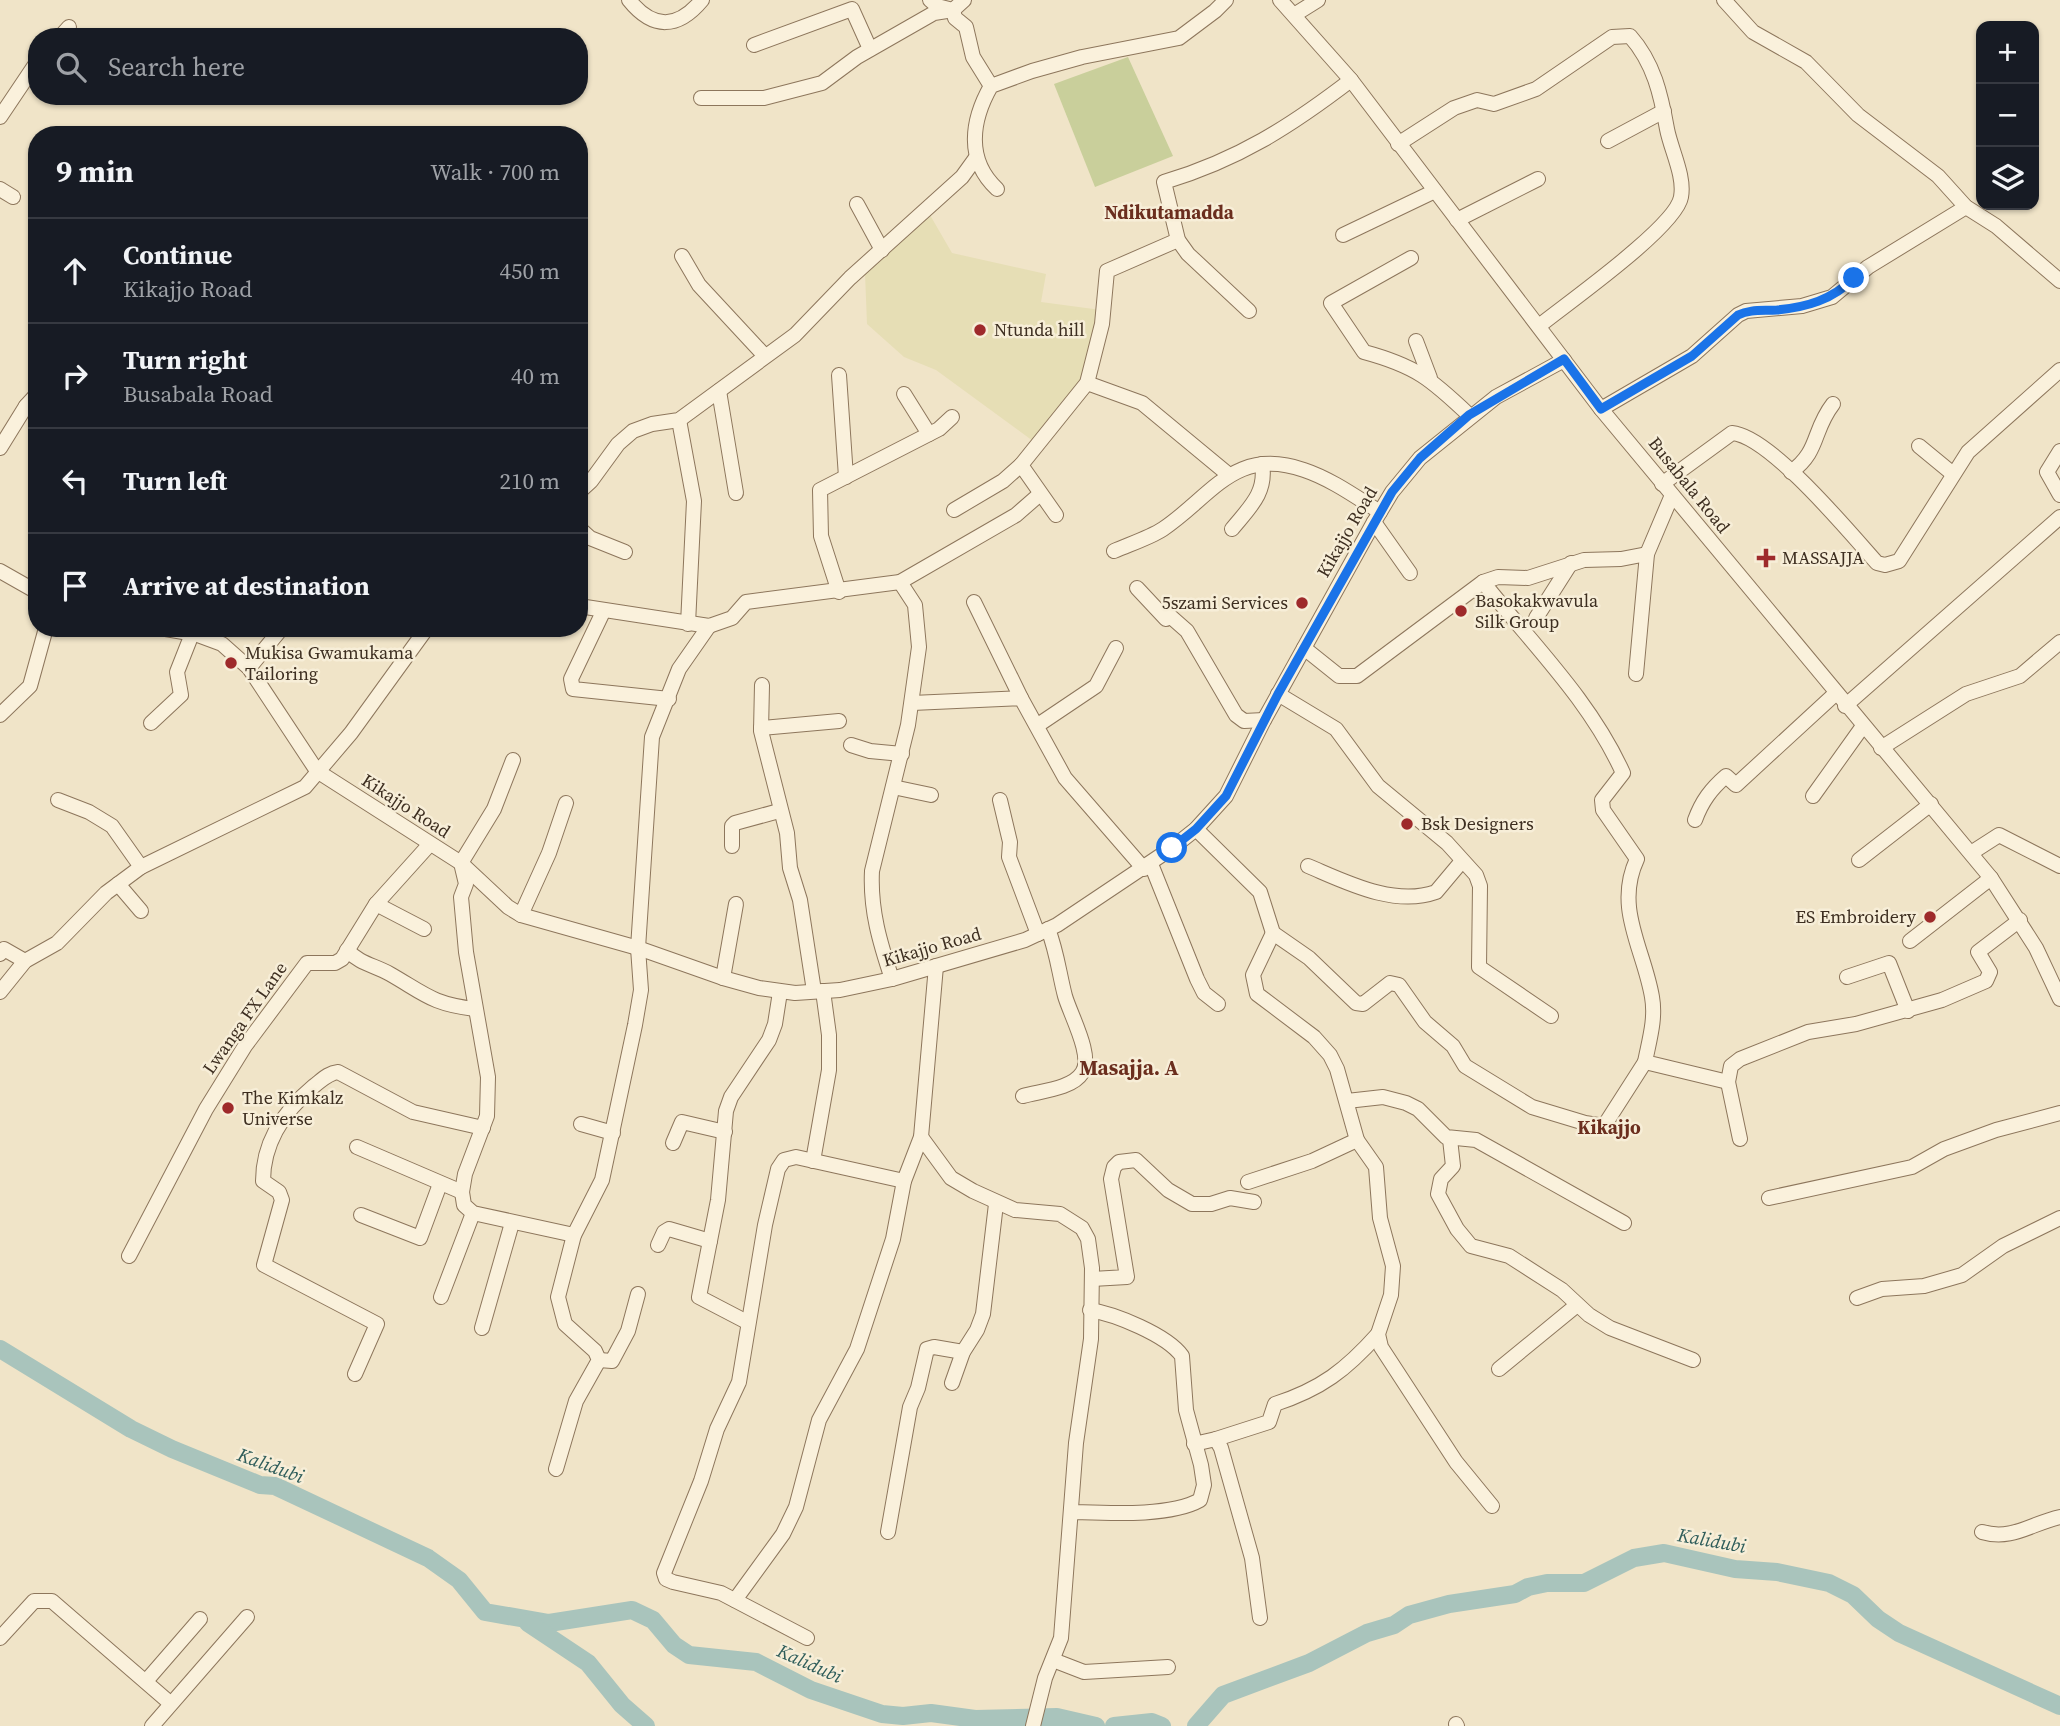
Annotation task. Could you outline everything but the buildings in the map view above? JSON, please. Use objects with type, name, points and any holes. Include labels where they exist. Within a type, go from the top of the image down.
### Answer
[{"type":"street","points":[[629,0],[644,16],[659,22],[672,22],[688,16],[702,0]]},
{"type":"street","points":[[930,0],[937,6],[958,5]]},
{"type":"street","points":[[997,189],[981,171],[975,159],[978,112],[991,86],[1082,57],[1179,38],[1226,0]]},
{"type":"street","name":"Busabala Road","points":[[1280,0],[1350,80],[1601,409],[1845,706],[1992,878],[2049,970],[2060,999]]},
{"type":"street","points":[[1294,15],[1318,0]]},
{"type":"street","points":[[1724,0],[1753,32],[1806,62],[1858,115],[1938,176],[1966,207],[1996,226],[2060,281]]},
{"type":"street","points":[[701,98],[764,98],[822,82],[870,49],[934,13],[958,5]]},
{"type":"street","points":[[958,5],[955,18],[966,27],[973,57],[991,86]]},
{"type":"street","points":[[754,45],[852,9],[870,49]]},
{"type":"street","points":[[1398,144],[1454,108],[1477,100],[1494,104],[1536,89],[1612,37],[1630,36],[1642,52],[1661,90],[1671,148],[1681,180],[1681,197],[1677,208],[1652,235],[1539,326]]},
{"type":"street","points":[[0,117],[28,75]]},
{"type":"street","points":[[1249,311],[1188,254],[1178,240],[1168,211],[1164,182],[1198,172],[1284,129],[1350,80]]},
{"type":"street","points":[[1608,141],[1664,111]]},
{"type":"street","points":[[588,484],[618,444],[633,431],[652,424],[679,420],[764,355],[795,335],[962,177],[975,159]]},
{"type":"street","points":[[1457,220],[1538,179]]},
{"type":"street","points":[[0,189],[13,197]]},
{"type":"street","points":[[1343,235],[1435,191]]},
{"type":"street","points":[[857,204],[882,250]]},
{"type":"street","points":[[1601,409],[1692,356],[1738,315],[1746,311],[1802,306],[1832,297],[1868,267],[1966,207]]},
{"type":"street","points":[[954,510],[1003,481],[1021,465],[1087,383],[1102,324],[1108,271],[1178,240]]},
{"type":"street","points":[[682,256],[699,285],[764,355]]},
{"type":"street","points":[[1411,258],[1331,303],[1364,352],[1398,362],[1430,378],[1469,415]]},
{"type":"street","points":[[1416,341],[1430,378]]},
{"type":"street","name":"Kikajjo Road","points":[[201,637],[222,644],[249,668],[317,771],[461,863],[508,907],[521,915],[638,948],[723,978],[780,992],[818,991],[892,979],[1043,931],[1147,866],[1196,829],[1226,796],[1278,694],[1377,517],[1420,458],[1469,415],[1564,359]]},
{"type":"street","points":[[1636,674],[1647,554],[1667,490],[1732,433],[1745,434],[1791,472],[1877,563],[1885,565],[1899,561],[1952,474],[1983,436],[2060,370]]},
{"type":"street","points":[[839,375],[846,477]]},
{"type":"street","points":[[1087,383],[1142,403],[1229,475]]},
{"type":"street","points":[[719,391],[736,493]]},
{"type":"street","points":[[904,394],[929,434]]},
{"type":"street","points":[[1791,472],[1811,455],[1820,420],[1833,404]]},
{"type":"street","points":[[0,448],[28,413]]},
{"type":"street","points":[[839,592],[821,536],[820,490],[929,434],[952,417]]},
{"type":"street","points":[[679,420],[694,501],[688,624]]},
{"type":"street","points":[[1919,446],[1952,474]]},
{"type":"street","points":[[2060,451],[2047,472],[2060,495]]},
{"type":"street","points":[[1232,529],[1262,492],[1262,464]]},
{"type":"street","points":[[1114,551],[1163,529],[1210,487],[1229,475],[1262,464],[1284,465],[1311,472],[1377,517],[1410,573]]},
{"type":"street","points":[[1021,465],[1056,515]]},
{"type":"street","points":[[588,608],[709,626],[732,618],[746,602],[900,582],[1016,514],[1040,494]]},
{"type":"street","points":[[1845,706],[2060,517]]},
{"type":"street","points":[[588,536],[625,552]]},
{"type":"street","points":[[1304,648],[1339,676],[1357,676],[1483,582],[1498,578],[1528,578],[1571,563],[1647,554]]},
{"type":"street","points":[[1535,618],[1571,563]]},
{"type":"street","points":[[0,571],[28,587]]},
{"type":"street","points":[[892,979],[878,937],[871,893],[873,871],[912,703],[919,648],[915,605],[900,582]]},
{"type":"street","points":[[1196,829],[1260,892],[1273,933],[1309,958],[1360,1005],[1384,986],[1399,985],[1425,1022],[1453,1046],[1465,1066],[1532,1107],[1604,1126],[1646,1062],[1653,1019],[1653,999],[1644,960],[1630,929],[1630,886],[1637,859],[1603,810],[1602,800],[1623,773],[1569,682],[1534,645],[1483,582]]},
{"type":"street","points":[[1137,588],[1166,619],[1170,616],[1187,631],[1236,715],[1244,721],[1264,720]]},
{"type":"street","points":[[974,602],[1021,698],[1065,778],[1147,866],[1197,979],[1205,993],[1218,1004]]},
{"type":"street","points":[[603,612],[571,680],[573,689],[669,699]]},
{"type":"street","points":[[599,1360],[595,1351],[573,1333],[560,1314],[558,1297],[575,1235],[601,1180],[627,1072],[641,990],[638,948],[652,737],[679,669],[709,626]]},
{"type":"street","points":[[0,715],[30,686],[44,637]]},
{"type":"street","points":[[152,723],[181,695],[177,672],[191,637]]},
{"type":"street","points":[[249,668],[275,637]]},
{"type":"street","points":[[0,992],[25,961],[57,943],[74,922],[141,867],[275,804],[305,787],[359,723],[421,637]]},
{"type":"street","points":[[1881,748],[1966,694],[2020,676],[2060,642]]},
{"type":"street","points":[[1038,725],[1096,686],[1116,649]]},
{"type":"street","points":[[762,685],[761,728],[779,811],[787,833],[790,868],[800,900],[829,1035],[829,1070],[813,1161]]},
{"type":"street","points":[[1278,694],[1336,729],[1378,786],[1447,843],[1480,882],[1479,967],[1551,1016]]},
{"type":"street","points":[[1695,820],[1702,801],[1726,776],[1735,785],[1835,694]]},
{"type":"street","points":[[912,703],[1021,698]]},
{"type":"street","points":[[761,728],[839,721]]},
{"type":"street","points":[[1813,796],[1863,726]]},
{"type":"street","points":[[851,745],[870,751],[902,754]]},
{"type":"street","points":[[513,760],[494,809],[461,863],[466,884],[461,897],[466,952],[488,1077],[483,1128],[465,1174],[462,1192],[464,1205],[472,1213],[575,1235]]},
{"type":"street","points":[[893,787],[932,795]]},
{"type":"street","points":[[58,800],[89,812],[112,826],[141,867]]},
{"type":"street","points":[[1000,800],[1010,842],[1009,857],[1043,931],[1059,958],[1064,992],[1080,1035],[1086,1064],[1080,1076],[1069,1083],[1023,1096]]},
{"type":"street","points":[[521,915],[550,853],[566,803]]},
{"type":"street","points":[[1859,860],[1931,804]]},
{"type":"street","points":[[732,846],[732,826],[736,823],[779,811]]},
{"type":"street","points":[[1971,853],[1999,835],[2060,866]]},
{"type":"street","points":[[430,844],[376,904],[347,950],[365,965],[388,973],[441,1005],[475,1009]]},
{"type":"street","points":[[1308,866],[1368,890],[1409,896],[1436,892],[1462,862]]},
{"type":"street","points":[[1910,941],[1992,878]]},
{"type":"street","points":[[118,884],[141,911]]},
{"type":"street","points":[[376,904],[424,929]]},
{"type":"street","points":[[723,978],[736,904]]},
{"type":"street","points":[[1740,1139],[1728,1082],[1731,1066],[1808,1032],[1908,1011],[1986,981],[1990,972],[1978,952],[2020,920]]},
{"type":"street","points":[[1194,1444],[1269,1422],[1275,1404],[1319,1386],[1349,1366],[1378,1334],[1391,1295],[1393,1266],[1380,1218],[1376,1167],[1357,1140],[1337,1069],[1322,1045],[1257,994],[1253,975],[1273,933]]},
{"type":"street","points":[[0,954],[4,949],[25,961]]},
{"type":"street","name":"Lwanga FX Lane","points":[[129,1256],[206,1109],[245,1046],[307,963],[335,962],[347,950]]},
{"type":"street","points":[[1847,977],[1889,963],[1908,1011]]},
{"type":"street","points":[[735,1600],[783,1534],[796,1507],[819,1420],[857,1349],[892,1239],[904,1181],[921,1137],[936,966]]},
{"type":"street","points":[[747,1322],[699,1297],[731,1097],[754,1066],[772,1032],[780,992]]},
{"type":"street","points":[[1646,1062],[1728,1082]]},
{"type":"street","points":[[355,1374],[377,1326],[375,1321],[264,1265],[282,1200],[279,1192],[263,1181],[265,1160],[285,1112],[327,1075],[338,1072],[413,1112],[483,1128]]},
{"type":"street","points":[[1347,1101],[1383,1097],[1406,1103],[1450,1139],[1476,1140],[1624,1223]]},
{"type":"street","points":[[1769,1198],[1912,1167],[1944,1149],[2060,1113]]},
{"type":"street","points":[[673,1143],[682,1122],[725,1132]]},
{"type":"street","points":[[581,1124],[613,1133]]},
{"type":"street","points":[[921,1137],[951,1178],[996,1204],[1015,1210],[1060,1214],[1082,1228],[1088,1239],[1092,1279],[1091,1339],[1076,1443],[1060,1638],[1033,1726]]},
{"type":"street","points":[[1450,1139],[1453,1166],[1441,1179],[1438,1194],[1457,1229],[1471,1246],[1509,1256],[1562,1290],[1577,1305],[1610,1328],[1693,1360]]},
{"type":"street","points":[[1248,1182],[1296,1163],[1311,1161],[1357,1140]]},
{"type":"street","points":[[357,1147],[462,1192]]},
{"type":"street","points":[[807,1637],[711,1590],[666,1579],[664,1573],[701,1481],[717,1429],[739,1382],[746,1353],[747,1322],[778,1169],[783,1160],[789,1158],[813,1161],[904,1181]]},
{"type":"street","points":[[1092,1279],[1127,1277],[1111,1179],[1114,1167],[1119,1162],[1136,1160],[1168,1190],[1192,1204],[1211,1204],[1230,1198],[1254,1202]]},
{"type":"street","points":[[361,1215],[420,1238],[440,1184]]},
{"type":"street","points":[[952,1383],[962,1352],[977,1329],[986,1300],[996,1204]]},
{"type":"street","points":[[441,1297],[472,1213]]},
{"type":"street","points":[[1857,1298],[1882,1289],[1924,1286],[1962,1275],[2003,1246],[2060,1218]]},
{"type":"street","points":[[482,1328],[512,1223]]},
{"type":"street","points":[[658,1245],[664,1232],[669,1229],[710,1241]]},
{"type":"street","points":[[599,1360],[612,1361],[628,1331],[638,1294]]},
{"type":"street","points":[[1499,1369],[1577,1305]]},
{"type":"street","points":[[1072,1512],[1160,1510],[1200,1500],[1204,1485],[1186,1410],[1184,1366],[1176,1349],[1126,1321],[1090,1310]]},
{"type":"street","points":[[1378,1334],[1381,1347],[1391,1366],[1456,1462],[1492,1506]]},
{"type":"street","points":[[888,1532],[910,1406],[920,1383],[927,1349],[934,1347],[962,1352]]},
{"type":"street","points":[[556,1469],[576,1401],[599,1360]]},
{"type":"street","points":[[1216,1439],[1221,1448],[1252,1558],[1260,1618]]},
{"type":"street","points":[[1982,1532],[2003,1536],[2060,1517]]},
{"type":"street","points":[[0,1638],[34,1601],[52,1601],[147,1680],[170,1703]]},
{"type":"street","points":[[152,1726],[247,1617]]},
{"type":"street","points":[[147,1680],[200,1619]]},
{"type":"street","points":[[1053,1660],[1084,1672],[1168,1667]]},
{"type":"shaded area","points":[[930,215],[952,253],[1046,274],[1041,302],[1101,310],[1088,372],[1033,441],[936,370],[904,357],[867,324],[865,273]]},
{"type":"green space","points":[[1128,57],[1173,156],[1095,187],[1054,84]]},
{"type":"waterway","name":"Kalidubi","points":[[0,1349],[131,1429],[260,1485],[275,1486],[428,1558],[459,1580],[485,1612],[549,1623],[632,1610],[653,1620],[674,1645],[689,1655],[756,1662],[811,1690],[882,1714],[903,1716],[931,1713],[975,1719],[1057,1717],[1096,1726]]},
{"type":"waterway","name":"Kalidubi","points":[[1196,1726],[1223,1695],[1309,1663],[1367,1633],[1394,1625],[1409,1615],[1449,1604],[1515,1594],[1528,1587],[1547,1583],[1584,1583],[1634,1558],[1664,1553],[1735,1569],[1777,1572],[1829,1583],[1853,1595],[1878,1619],[1899,1633],[2060,1706]]},
{"type":"waterway","name":"Kalidubi","points":[[528,1623],[588,1663],[622,1705],[646,1726]]},
{"type":"waterway","name":"Kalidubi","points":[[1114,1726],[1152,1722],[1162,1726]]},
{"type":"place","name":"Ntunda hill","points":[[980,330]]},
{"type":"place","name":"MASSAJJA","points":[[1766,558]]},
{"type":"place","name":"5szami Services","points":[[1302,603]]},
{"type":"place","name":"Basokakwavula Silk Group","points":[[1461,611]]},
{"type":"place","name":"Mukisa Gwamukama Tailoring","points":[[231,663]]},
{"type":"place","name":"Bsk Designers","points":[[1407,824]]},
{"type":"place","name":"ES Embroidery","points":[[1930,917]]},
{"type":"place","name":"The Kimkalz Universe","points":[[228,1108]]},
{"type":"district","name":"Ndikutamadda","points":[[1169,212]]},
{"type":"district","name":"Masajja. A","points":[[1129,1068]]},
{"type":"district","name":"Kikajjo","points":[[1609,1127]]},
{"type":"route","points":[[1172,848],[1208,818],[1226,796],[1278,694],[1392,492],[1420,458],[1469,415],[1564,359],[1601,409],[1669,372],[1692,356],[1738,315],[1746,311],[1778,310],[1821,302],[1832,297],[1854,278]]}]
